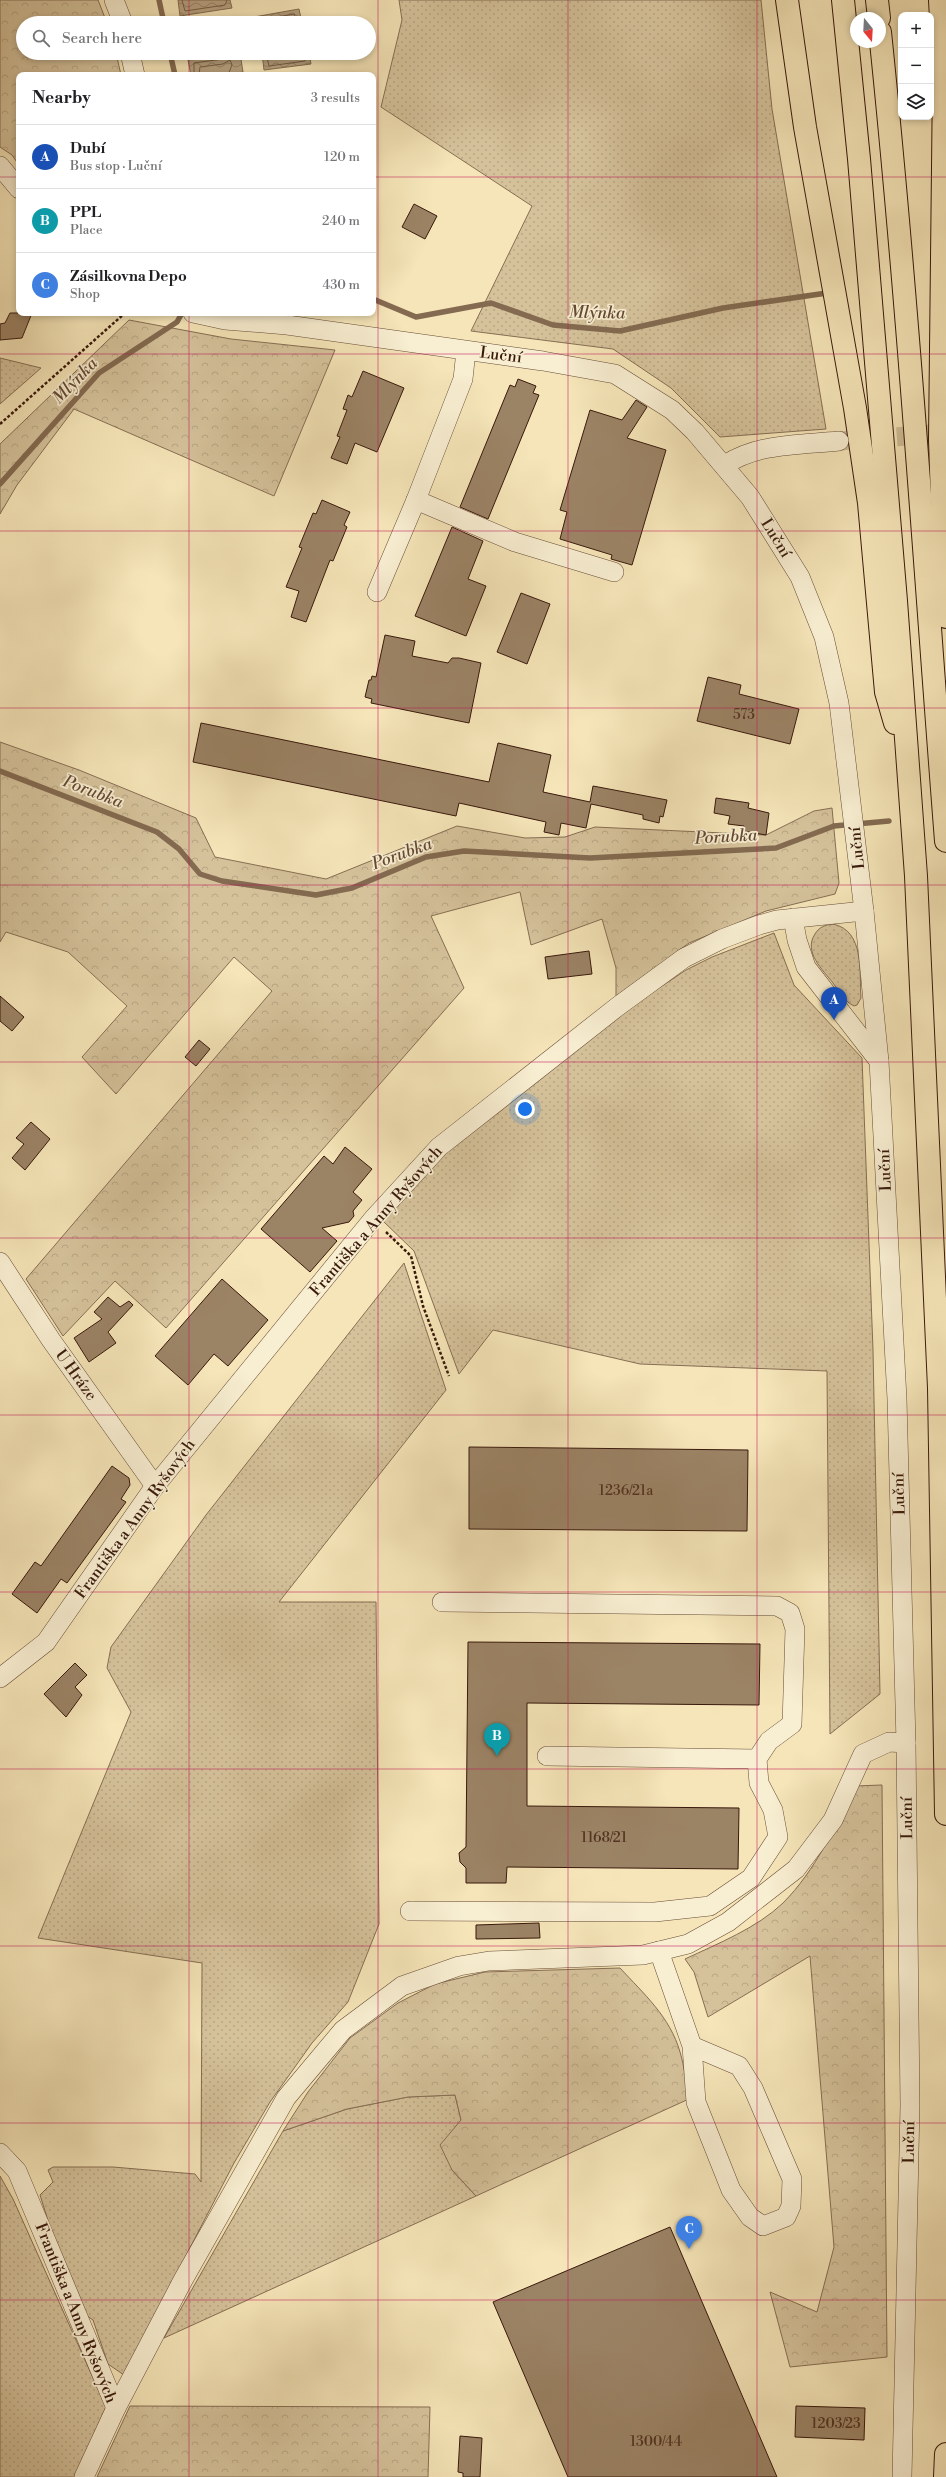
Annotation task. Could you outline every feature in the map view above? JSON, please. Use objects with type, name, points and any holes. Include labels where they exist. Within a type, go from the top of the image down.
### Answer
[{"type":"highway","points":[[786,0],[805,127],[854,400],[869,503],[886,692],[906,761]]},
{"type":"highway","points":[[843,0],[861,174],[896,601],[906,761],[916,876],[939,1388],[946,1814]]},
{"type":"highway","points":[[877,0],[878,12]]},
{"type":"highway","points":[[940,0],[944,85],[940,440],[946,617]]},
{"type":"highway","points":[[882,48],[893,158],[919,475],[946,841]]},
{"type":"highway","points":[[940,758],[946,622]]},
{"type":"highway","points":[[945,2477],[946,2454]]},
{"type":"street","points":[[114,0],[120,16]]},
{"type":"street","points":[[132,60],[134,72]]},
{"type":"street","points":[[0,166],[16,185]]},
{"type":"street","name":"Luční","points":[[207,316],[225,320],[287,325],[543,361],[615,374],[672,410],[725,465],[750,497],[800,577],[824,638],[839,703],[850,783],[879,1061],[897,1400],[906,1743],[910,2105],[902,2477]]},
{"type":"street","points":[[377,592],[416,500],[463,379],[466,351]]},
{"type":"street","points":[[725,465],[740,456],[760,449],[839,441]]},
{"type":"street","points":[[416,500],[515,542],[614,572]]},
{"type":"street","name":"Františka a Anny Ryšových","points":[[0,1678],[46,1642],[156,1486],[373,1219],[440,1146],[617,1007],[684,958],[722,939],[759,925],[793,918],[864,911]]},
{"type":"street","points":[[793,918],[797,940],[806,967],[879,1061]]},
{"type":"street","name":"U Hráze","points":[[0,1262],[52,1340],[156,1486]]},
{"type":"street","points":[[410,1911],[655,1912],[710,1906],[751,1878],[778,1837],[773,1810],[759,1783],[757,1759],[769,1741],[792,1724],[795,1629],[790,1613],[777,1606],[442,1602]]},
{"type":"street","points":[[116,2408],[184,2280],[286,2098],[343,2030],[402,1986],[459,1966],[489,1960],[643,1955],[688,1944],[728,1922],[796,1869],[833,1820],[863,1754],[889,1742],[906,1743]]},
{"type":"street","points":[[547,1756],[757,1759]]},
{"type":"street","points":[[659,1951],[692,2046],[696,2102],[731,2190],[750,2217],[763,2226],[786,2217],[791,2206],[792,2179],[753,2088],[739,2066],[692,2046]]},
{"type":"street","name":"Františka a Anny Ryšových","points":[[0,2153],[17,2171],[116,2408],[84,2477]]},
{"type":"path","points":[[0,424],[122,316]]},
{"type":"path","points":[[373,1219],[411,1256],[423,1306],[449,1376]]},
{"type":"green space","points":[[0,0],[98,0],[104,16],[16,16],[16,60],[118,60],[120,72],[16,72],[16,161],[12,155],[0,147]]},
{"type":"green space","points":[[399,0],[761,0],[772,109],[826,429],[720,437],[671,388],[613,349],[471,331],[532,206],[381,107],[402,20]]},
{"type":"green space","points":[[129,320],[231,339],[335,350],[274,496],[74,409],[17,485],[0,514],[0,444]]},
{"type":"green space","points":[[0,358],[41,368],[0,404]]},
{"type":"green space","points":[[0,742],[79,770],[196,818],[215,857],[326,879],[457,826],[525,838],[565,837],[595,827],[766,835],[814,811],[832,808],[839,883],[835,894],[766,911],[689,943],[616,996],[616,968],[602,919],[531,945],[520,892],[431,916],[464,988],[166,1328],[115,1281],[63,1336],[26,1279],[272,991],[234,957],[116,1094],[82,1057],[127,1006],[68,952],[6,932],[0,942]]},
{"type":"green space","points":[[833,924],[843,928],[851,935],[858,954],[860,965],[861,998],[857,1005],[854,1006],[842,996],[820,967],[811,947],[812,941],[818,930],[827,925]]},
{"type":"green space","points":[[774,933],[794,985],[862,1058],[873,1350],[880,1694],[830,1734],[827,1371],[640,1364],[493,1330],[459,1374],[414,1251],[383,1221],[453,1143],[638,1002],[686,970],[712,957]]},
{"type":"green space","points":[[404,1263],[446,1390],[279,1602],[376,1602],[379,1924],[348,2002],[312,2043],[270,2102],[234,2163],[124,2375],[108,2364],[93,2320],[83,2313],[60,2259],[40,2195],[53,2182],[48,2170],[53,2167],[113,2167],[195,2174],[201,2182],[202,1963],[38,1938],[131,1712],[107,1668],[111,1647],[206,1515]]},
{"type":"green space","points":[[882,1785],[887,2357],[790,2367],[770,2292],[817,2312],[834,2247],[810,1956],[708,2017],[694,1972],[685,1959],[749,1928],[773,1912],[795,1890],[815,1862],[824,1848],[855,1786]]},
{"type":"green space","points":[[620,1968],[647,1997],[670,2028],[676,2039],[680,2052],[687,2087],[691,2098],[476,2196],[452,2170],[440,2145],[461,2120],[455,2095],[408,2097],[347,2109],[283,2131],[308,2092],[350,2038],[398,2003],[435,1984],[485,1972]]},
{"type":"green space","points":[[455,2095],[461,2120],[452,2170],[476,2196],[164,2338],[283,2131],[347,2109],[408,2097]]},
{"type":"green space","points":[[0,2176],[13,2199],[106,2407],[75,2477],[0,2477]]},
{"type":"green space","points":[[130,2406],[430,2407],[428,2477],[97,2477]]},
{"type":"water","points":[[178,0],[230,0],[232,8],[180,16]]},
{"type":"water","points":[[299,9],[300,16],[260,16]]},
{"type":"water","points":[[188,60],[241,60],[243,72],[190,72]]},
{"type":"water","points":[[263,60],[310,60],[311,64],[264,70]]},
{"type":"building","points":[[414,204],[437,216],[425,239],[402,227]]},
{"type":"building","points":[[10,313],[16,313],[16,316],[31,316],[22,338],[0,340],[0,324],[5,323]]},
{"type":"building","points":[[363,371],[404,388],[377,452],[355,443],[347,464],[331,458],[340,437],[337,436],[347,410],[343,409],[348,395],[352,397]]},
{"type":"building","points":[[518,379],[536,386],[533,393],[539,395],[488,519],[460,507],[510,385],[515,387]]},
{"type":"building","points":[[636,400],[647,407],[627,438],[666,450],[632,565],[611,559],[612,555],[560,539],[567,512],[560,510],[590,410],[622,420]]},
{"type":"building","points":[[322,500],[350,512],[344,525],[347,527],[333,561],[330,560],[306,622],[291,617],[299,591],[286,587],[302,548],[299,547],[313,513],[316,514]]},
{"type":"building","points":[[452,527],[483,541],[468,579],[486,586],[466,636],[415,616]]},
{"type":"building","points":[[521,593],[550,604],[527,664],[497,652]]},
{"type":"building","points":[[385,635],[415,641],[412,656],[448,663],[452,658],[459,658],[481,663],[469,723],[371,703],[372,699],[365,697],[369,680],[371,680],[372,676],[376,677]]},
{"type":"building","points":[[708,677],[741,685],[739,694],[799,709],[790,744],[697,721]]},
{"type":"building","points":[[201,723],[489,782],[498,743],[551,755],[543,792],[590,802],[593,786],[667,800],[663,817],[660,816],[659,823],[643,819],[643,815],[591,804],[586,828],[561,823],[559,835],[544,832],[546,822],[459,803],[456,816],[193,762]]},
{"type":"building","points":[[716,798],[749,803],[748,808],[769,813],[766,835],[743,831],[744,826],[728,824],[730,816],[714,813]]},
{"type":"building","points":[[589,951],[592,974],[548,979],[545,957]]},
{"type":"building","points":[[0,996],[24,1017],[12,1031],[0,1021]]},
{"type":"building","points":[[199,1040],[210,1049],[196,1066],[185,1057]]},
{"type":"building","points":[[31,1122],[50,1139],[25,1170],[12,1158],[24,1144],[16,1138]]},
{"type":"building","points":[[345,1147],[372,1169],[353,1192],[362,1200],[353,1211],[354,1216],[349,1222],[322,1228],[337,1241],[310,1272],[261,1229],[324,1156],[333,1164]]},
{"type":"building","points":[[222,1279],[268,1320],[228,1366],[214,1354],[188,1385],[155,1356]]},
{"type":"building","points":[[108,1297],[120,1307],[129,1301],[133,1305],[108,1332],[116,1343],[89,1362],[74,1338],[102,1319],[94,1312]]},
{"type":"building","points":[[469,1447],[748,1450],[747,1531],[469,1529]]},
{"type":"building","points":[[112,1466],[129,1478],[130,1485],[121,1499],[126,1502],[67,1583],[61,1579],[37,1613],[12,1594],[35,1562],[41,1566]]},
{"type":"building","points":[[468,1642],[760,1644],[759,1705],[527,1703],[527,1806],[739,1808],[738,1869],[507,1867],[506,1883],[466,1883],[466,1868],[460,1862],[459,1853],[466,1847]]},
{"type":"building","points":[[75,1663],[87,1675],[75,1687],[82,1695],[66,1717],[44,1694]]},
{"type":"building","points":[[539,1923],[540,1938],[476,1939],[476,1925]]},
{"type":"building","points":[[670,2227],[777,2477],[568,2477],[493,2302]]},
{"type":"building","points":[[796,2406],[865,2408],[864,2440],[795,2437]]},
{"type":"building","points":[[460,2436],[482,2438],[480,2477],[463,2477],[463,2473],[458,2472]]},
{"type":"waterway","points":[[159,0],[162,16]]},
{"type":"waterway","points":[[172,60],[174,72]]},
{"type":"waterway","name":"Mlýnka","points":[[376,300],[416,317],[491,303],[553,325],[620,331],[723,308],[827,293]]},
{"type":"waterway","name":"Mlýnka","points":[[0,484],[99,373],[177,322],[180,316]]},
{"type":"waterway","name":"Porubka","points":[[0,771],[157,832],[179,849],[200,874],[222,881],[316,895],[352,888],[426,857],[464,851],[590,858],[776,848],[834,826],[889,821]]},
{"type":"tunnel","points":[[839,441],[946,433]]},
{"type":"place","name":"Dubí","points":[[834,1020]]},
{"type":"place","name":"PPL","points":[[497,1756]]},
{"type":"place","name":"Zásilkovna Depo","points":[[689,2249]]}]
